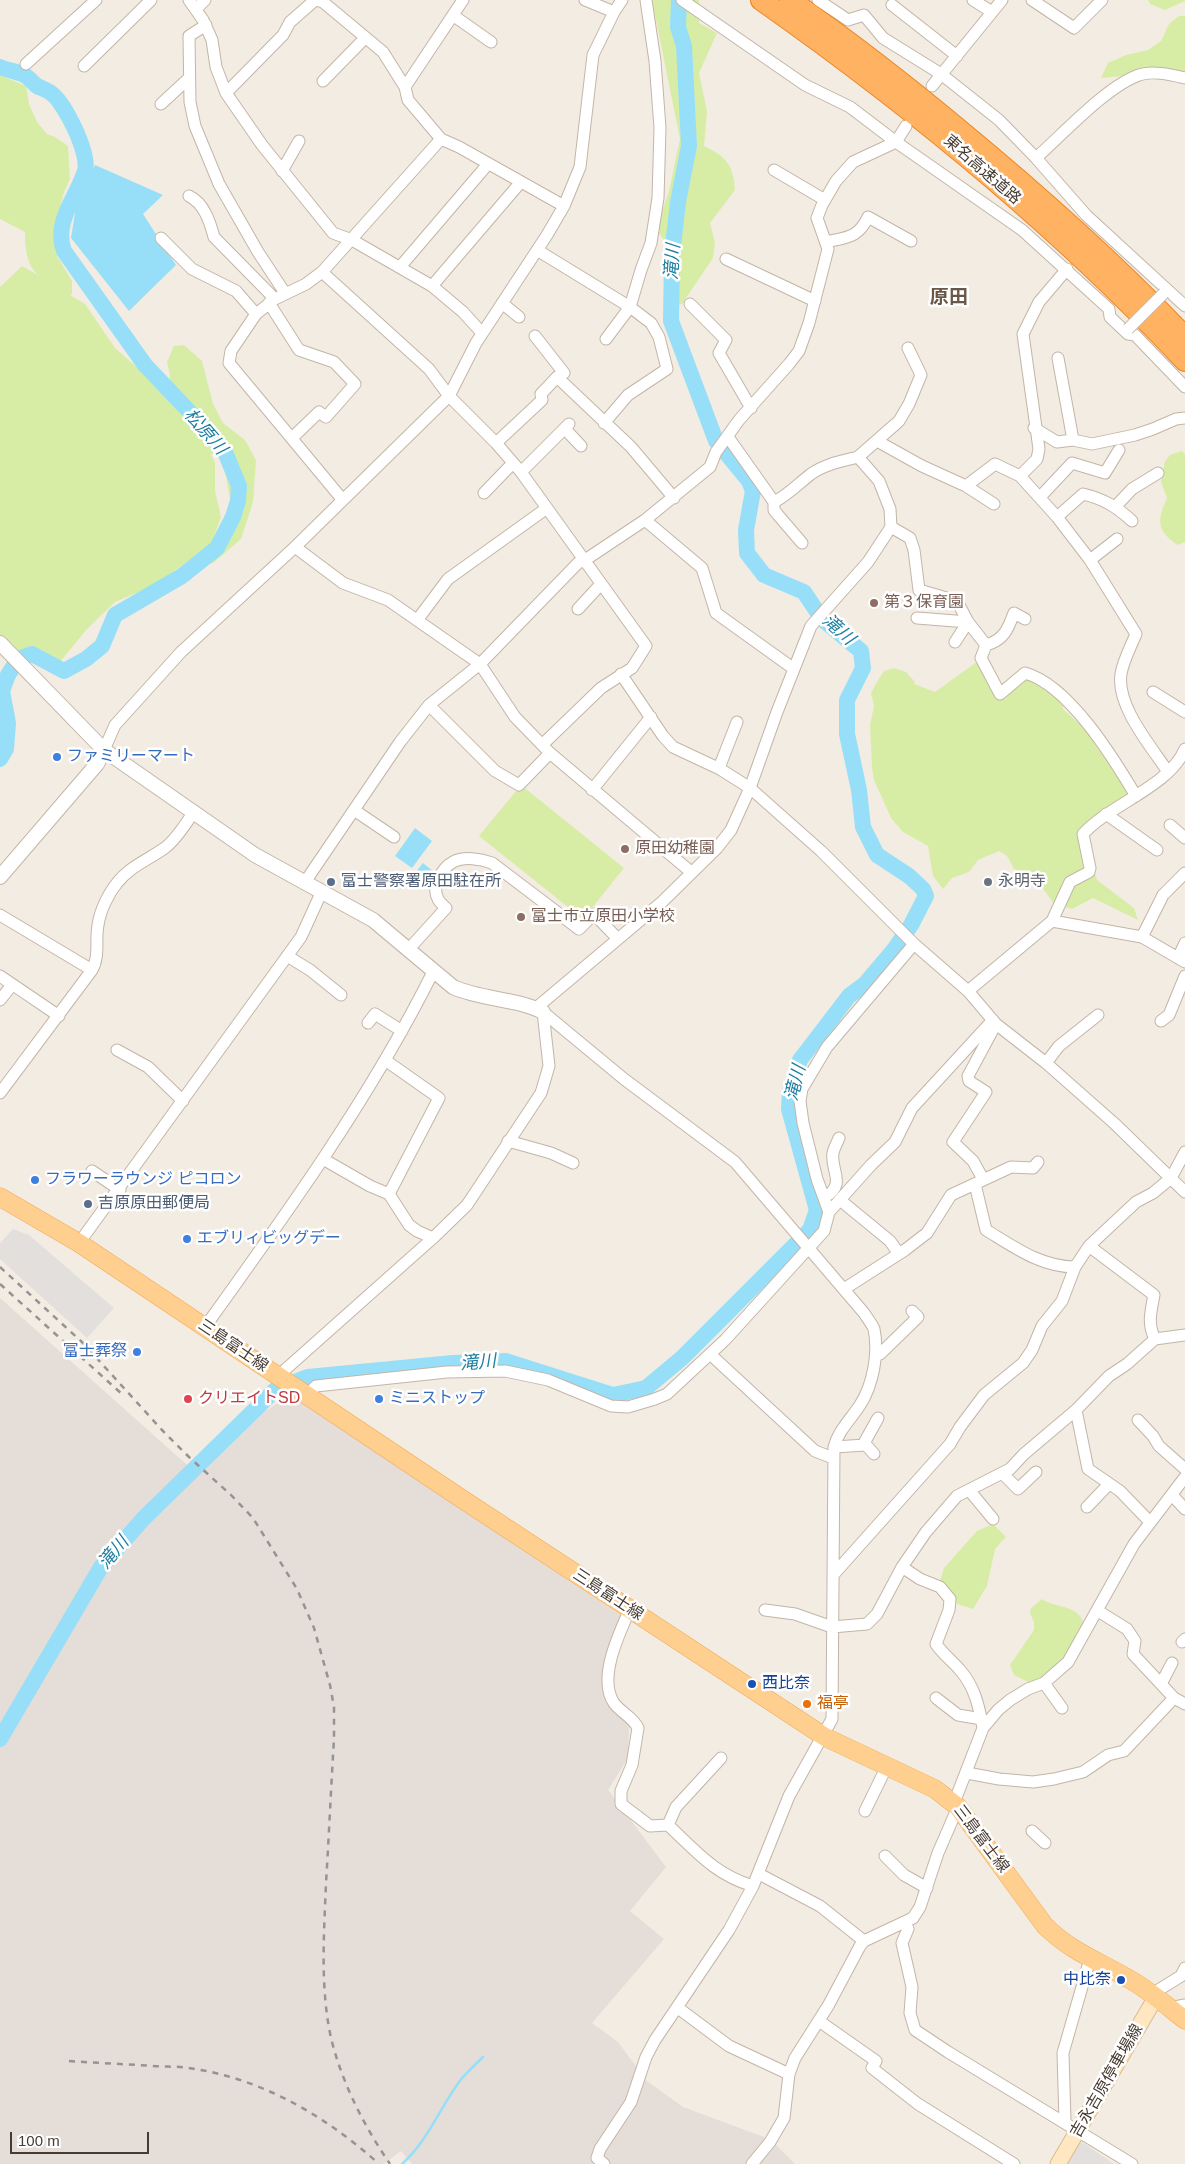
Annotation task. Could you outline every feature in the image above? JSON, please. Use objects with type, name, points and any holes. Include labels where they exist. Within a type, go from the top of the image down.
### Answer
[{"type":"highway","name":"東名高速道路","points":[[760,0],[838,54],[904,105],[1009,192],[1096,272],[1185,361]]},
{"type":"highway","name":"東名高速道路","points":[[790,0],[871,58],[995,159],[1106,258],[1185,337]]},
{"type":"main road","name":"三島富士線","points":[[0,1197],[80,1243],[291,1385],[823,1735],[935,1788],[956,1805],[1045,1926],[1060,1940],[1090,1959],[1128,1978],[1166,2001],[1185,2020]]},
{"type":"main road","name":"吉永吉原停車場線","points":[[1058,2164],[1166,2001]]},
{"type":"street","points":[[26,64],[96,0]]},
{"type":"street","points":[[84,66],[151,0]]},
{"type":"street","points":[[205,0],[192,5],[206,25],[212,40],[216,67],[226,93],[282,171],[333,233],[352,240],[432,286],[463,312],[482,333]]},
{"type":"street","points":[[405,87],[463,0]]},
{"type":"street","points":[[585,0],[614,12]]},
{"type":"street","points":[[0,877],[97,764],[115,725],[180,652],[295,547],[449,396],[482,333],[564,206],[580,167],[594,55],[614,12],[622,0]]},
{"type":"street","points":[[606,339],[630,307],[651,243],[658,198],[660,128],[655,60],[646,0]]},
{"type":"street","points":[[682,0],[805,85],[850,107],[896,142],[1022,230],[1067,268],[1109,309],[1110,317],[1128,334],[1135,335],[1185,387]]},
{"type":"street","points":[[818,0],[848,20],[864,15],[884,38],[941,74],[998,120],[1036,158],[1086,215],[1169,294],[1185,306]]},
{"type":"street","points":[[973,0],[992,12]]},
{"type":"street","points":[[932,86],[1002,0]]},
{"type":"street","points":[[1032,0],[1074,28],[1102,0]]},
{"type":"street","points":[[226,93],[283,35],[290,22],[320,1],[383,52],[405,87],[408,100],[441,139],[459,147],[520,183],[564,206]]},
{"type":"street","points":[[892,6],[957,56]]},
{"type":"street","points":[[454,16],[491,42]]},
{"type":"street","points":[[206,25],[189,36],[190,69],[188,79],[195,126],[220,184],[258,252],[300,354],[334,362],[355,384],[326,417],[319,412],[292,438]]},
{"type":"street","points":[[323,82],[365,38]]},
{"type":"street","points":[[1036,158],[1119,85],[1140,74],[1167,74],[1185,78]]},
{"type":"street","points":[[161,104],[188,79]]},
{"type":"street","points":[[304,882],[400,742],[429,705],[480,664],[578,563],[645,520],[710,467],[716,452],[739,420],[799,351],[816,301],[828,249],[817,218],[825,200],[836,181],[852,162],[896,142],[906,126]]},
{"type":"street","points":[[342,499],[229,363],[231,351],[256,314],[276,299],[306,284],[322,272],[441,139]]},
{"type":"street","points":[[282,171],[299,141]]},
{"type":"street","points":[[400,267],[488,164]]},
{"type":"street","points":[[774,170],[825,200]]},
{"type":"street","points":[[432,286],[520,183]]},
{"type":"street","points":[[189,196],[197,200],[210,224],[214,237],[276,299]]},
{"type":"street","points":[[826,242],[852,236],[861,231],[868,217],[910,241]]},
{"type":"street","points":[[160,238],[192,269],[236,291],[256,314]]},
{"type":"street","points":[[537,250],[630,307],[651,323],[659,337],[667,369],[628,395],[604,422]]},
{"type":"street","points":[[726,259],[816,301]]},
{"type":"street","points":[[1020,476],[1038,459],[1039,449],[1034,428],[1023,334],[1039,302],[1067,268]]},
{"type":"street","points":[[322,272],[429,369],[449,396],[496,443],[585,560],[646,646],[632,668],[601,688],[546,749],[519,785],[495,771],[429,705]]},
{"type":"street","points":[[1128,329],[1169,294],[1185,291]]},
{"type":"street","points":[[502,303],[519,317]]},
{"type":"street","points":[[690,304],[726,340],[719,353],[751,408]]},
{"type":"street","points":[[496,443],[542,400],[541,394],[557,377],[564,373],[535,336]]},
{"type":"street","points":[[774,502],[786,496],[812,473],[824,467],[858,457],[899,421],[909,404],[921,375],[908,348]]},
{"type":"street","points":[[1058,358],[1073,440]]},
{"type":"street","points":[[557,377],[631,447],[674,498]]},
{"type":"street","points":[[1034,428],[1057,442],[1073,440],[1092,444],[1135,435],[1176,419],[1185,418]]},
{"type":"street","points":[[484,492],[567,427],[581,446]]},
{"type":"street","points":[[728,437],[774,502],[774,510],[802,543]]},
{"type":"street","points":[[877,441],[922,466],[966,486],[994,504]]},
{"type":"street","points":[[1040,498],[1072,463],[1105,473],[1119,450]]},
{"type":"street","points":[[540,1010],[662,902],[717,848],[731,830],[750,788],[811,626],[868,562],[891,527],[890,508],[879,481],[858,457]]},
{"type":"street","points":[[966,486],[995,464],[1020,476],[1057,517],[1090,560],[1136,634],[1121,675],[1123,698],[1136,724],[1168,772]]},
{"type":"street","points":[[1116,506],[1132,488],[1158,474]]},
{"type":"street","points":[[1057,517],[1083,494],[1098,497],[1116,506],[1132,522]]},
{"type":"street","points":[[418,619],[448,579],[546,508]]},
{"type":"street","points":[[645,520],[702,568],[716,613],[794,669]]},
{"type":"street","points":[[891,527],[910,538],[914,550],[919,590],[956,600],[968,622],[986,645]]},
{"type":"street","points":[[1090,560],[1117,539]]},
{"type":"street","points":[[295,547],[343,583],[388,600],[418,619],[480,664],[516,717],[546,749],[592,790],[691,872]]},
{"type":"street","points":[[578,609],[601,584]]},
{"type":"street","points":[[986,645],[997,642],[1008,628],[1014,613],[1025,619]]},
{"type":"street","points":[[917,618],[968,622]]},
{"type":"street","points":[[955,642],[968,622]]},
{"type":"street","points":[[0,643],[104,750],[192,814],[255,855],[322,890],[373,920],[433,972],[454,987],[469,994],[540,1010],[624,1079],[735,1162],[844,1289],[874,1328],[871,1381],[862,1402],[837,1436],[833,1453],[832,1719],[789,1796],[759,1874],[729,1930],[655,2040],[646,2057],[631,2102],[596,2158],[604,2164]]},
{"type":"street","points":[[986,645],[981,658],[1000,694],[1025,673],[1032,675],[1047,685],[1072,706],[1115,760],[1136,796]]},
{"type":"street","points":[[621,674],[673,748],[719,768],[750,788],[821,851],[914,944],[968,991],[994,1022],[1046,1063],[1114,1124],[1185,1192]]},
{"type":"street","points":[[1153,692],[1185,712]]},
{"type":"street","points":[[592,790],[651,717]]},
{"type":"street","points":[[719,768],[737,722]]},
{"type":"street","points":[[968,991],[1052,921],[1070,882],[1089,872],[1090,868],[1083,834],[1106,814],[1136,796],[1168,772],[1178,762],[1184,752]]},
{"type":"street","points":[[354,810],[394,836]]},
{"type":"street","points":[[0,1093],[96,964],[98,924],[105,903],[117,883],[135,866],[166,847],[176,838],[192,814]]},
{"type":"street","points":[[1106,814],[1157,850]]},
{"type":"street","points":[[1170,825],[1185,838]]},
{"type":"street","points":[[408,950],[446,908],[437,898],[436,886],[442,874],[453,862],[465,859],[477,859],[492,863],[579,929],[594,914],[618,939]]},
{"type":"street","points":[[1142,937],[1163,895],[1185,873]]},
{"type":"street","points":[[80,1243],[301,936],[322,890]]},
{"type":"street","points":[[0,915],[92,970]]},
{"type":"street","points":[[1052,921],[1142,937],[1182,960],[1185,943]]},
{"type":"street","points":[[829,1212],[825,1196],[817,1179],[803,1123],[800,1100],[802,1089],[827,1047],[914,944]]},
{"type":"street","points":[[287,956],[310,970],[341,995]]},
{"type":"street","points":[[205,1327],[323,1159],[385,1060],[433,972]]},
{"type":"street","points":[[0,976],[58,1016]]},
{"type":"street","points":[[1161,1021],[1169,1015],[1185,976]]},
{"type":"street","points":[[0,1000],[12,985]]},
{"type":"street","points":[[291,1385],[467,1205],[508,1141],[542,1093],[549,1066],[540,1010]]},
{"type":"street","points":[[368,1023],[375,1014],[402,1031]]},
{"type":"street","points":[[1046,1063],[1059,1046],[1098,1015]]},
{"type":"street","points":[[994,1022],[968,1076],[969,1081],[986,1092],[953,1142],[973,1161],[979,1181],[986,1230],[1023,1252],[1058,1267],[1074,1267]]},
{"type":"street","points":[[291,1385],[316,1386],[447,1372],[505,1372],[548,1380],[611,1406],[628,1407],[666,1394],[710,1354],[809,1249],[824,1231],[829,1212],[895,1142],[912,1108],[994,1022]]},
{"type":"street","points":[[117,1050],[148,1067],[183,1101]]},
{"type":"street","points":[[385,1060],[439,1098],[390,1194]]},
{"type":"street","points":[[825,1196],[830,1193],[838,1180],[833,1154],[839,1138]]},
{"type":"street","points":[[508,1141],[551,1153],[573,1163]]},
{"type":"street","points":[[834,1574],[950,1444],[984,1395],[1023,1363],[1032,1350],[1042,1326],[1062,1301],[1074,1267],[1089,1246],[1136,1202],[1153,1193],[1171,1178],[1185,1152]]},
{"type":"street","points":[[323,1159],[370,1186],[390,1194],[409,1225],[433,1238]]},
{"type":"street","points":[[844,1289],[899,1254],[927,1233],[951,1195],[1011,1167],[1033,1168],[1038,1162]]},
{"type":"street","points":[[92,1171],[120,1190]]},
{"type":"street","points":[[840,1200],[890,1241],[899,1254]]},
{"type":"street","points":[[1089,1246],[1154,1294],[1149,1320],[1155,1339]]},
{"type":"street","points":[[880,1354],[918,1317],[912,1311]]},
{"type":"street","points":[[765,1610],[795,1614],[832,1627],[867,1624],[877,1614],[902,1567],[926,1532],[957,1496],[1010,1469],[1024,1454],[1076,1410],[1109,1376],[1155,1339],[1185,1335]]},
{"type":"street","points":[[710,1354],[815,1451],[833,1453],[866,1445],[874,1454]]},
{"type":"street","points":[[1076,1410],[1088,1469],[1120,1491],[1150,1522]]},
{"type":"street","points":[[863,1445],[878,1418]]},
{"type":"street","points":[[1138,1420],[1153,1436],[1159,1446],[1185,1469]]},
{"type":"street","points":[[1002,1473],[1018,1489],[1036,1472]]},
{"type":"street","points":[[752,2164],[770,2142],[784,2118],[789,2074],[795,2058],[819,2022],[860,1946],[864,1941],[912,1918],[920,1907],[983,1724],[1010,1700],[1028,1689],[1044,1683],[1068,1662],[1134,1544],[1185,1477]]},
{"type":"street","points":[[1087,1507],[1110,1484]]},
{"type":"street","points":[[969,1490],[993,1519]]},
{"type":"street","points":[[1172,1495],[1185,1509]]},
{"type":"street","points":[[902,1567],[920,1579],[940,1587],[950,1599],[949,1610],[936,1644],[945,1656],[960,1669],[969,1683],[978,1700],[983,1724]]},
{"type":"street","points":[[630,1609],[612,1652],[608,1688],[614,1702],[638,1728],[632,1766],[621,1792],[621,1804],[650,1826],[668,1825],[704,1860],[738,1881],[753,1886]]},
{"type":"street","points":[[1098,1611],[1127,1628],[1136,1641],[1133,1654],[1174,1698],[1185,1704]]},
{"type":"street","points":[[1161,1684],[1172,1663]]},
{"type":"street","points":[[1044,1683],[1062,1708]]},
{"type":"street","points":[[936,1698],[958,1715],[983,1724]]},
{"type":"street","points":[[967,1773],[999,1779],[1034,1782],[1083,1772],[1108,1755],[1124,1751],[1174,1698]]},
{"type":"street","points":[[668,1825],[676,1807],[721,1758]]},
{"type":"street","points":[[865,1811],[887,1766]]},
{"type":"street","points":[[1032,1831],[1045,1843]]},
{"type":"street","points":[[885,1856],[904,1875],[927,1888]]},
{"type":"street","points":[[759,1874],[820,1906],[864,1941]]},
{"type":"street","points":[[905,1922],[908,1930],[902,1943],[912,1987],[910,2013],[915,2030],[1132,2164]]},
{"type":"street","points":[[1065,2122],[1063,2053],[1090,1959]]},
{"type":"street","points":[[1166,2001],[1185,1968]]},
{"type":"street","points":[[678,2008],[729,2046],[789,2074]]},
{"type":"street","points":[[819,2022],[876,2061],[872,2068],[918,2104],[1014,2164]]},
{"type":"shaded area","points":[[13,1229],[29,1235],[114,1308],[87,1338],[0,1259],[0,1243]]},
{"type":"shaded area","points":[[0,1298],[195,1472],[257,1416],[291,1395],[622,1616],[608,1651],[605,1701],[629,1726],[628,1758],[608,1790],[666,1867],[630,1911],[664,1939],[592,2023],[618,2042],[647,2081],[683,2107],[764,2137],[775,2144],[795,2164],[412,2164],[401,2151],[384,2164],[0,2164]]},
{"type":"shaded area","points":[[1079,2140],[1114,2164],[1065,2164]]},
{"type":"green space","points":[[652,0],[699,0],[699,23],[717,33],[699,73],[707,111],[704,146],[718,154],[727,163],[733,174],[735,190],[710,223],[715,243],[713,258],[682,304],[671,307],[664,240],[656,229],[669,191],[680,139]]},
{"type":"green space","points":[[1148,0],[1185,1],[1165,10],[1150,4]]},
{"type":"green space","points":[[1179,16],[1185,16],[1185,78],[1154,73],[1101,78],[1108,63],[1126,55],[1148,50],[1161,41],[1169,24]]},
{"type":"green space","points":[[0,75],[26,86],[29,104],[37,122],[47,134],[68,146],[70,179],[63,195],[58,220],[57,256],[72,281],[72,294],[70,295],[85,304],[115,348],[149,378],[170,400],[170,376],[167,362],[174,346],[184,345],[202,361],[213,404],[223,423],[245,440],[256,460],[253,502],[241,539],[212,564],[209,553],[233,517],[222,452],[211,455],[215,462],[215,491],[221,517],[211,545],[153,586],[115,602],[87,629],[60,662],[18,659],[0,641],[0,287],[22,266],[38,275],[29,261],[25,232],[0,219]]},
{"type":"green space","points":[[1182,451],[1185,455],[1185,542],[1178,545],[1166,535],[1160,524],[1161,513],[1167,498],[1161,482],[1165,461],[1170,455]]},
{"type":"green space","points":[[978,661],[991,691],[1000,698],[1005,699],[1025,673],[1032,675],[1064,706],[1062,708],[1086,730],[1097,748],[1133,795],[1099,817],[1086,841],[1097,880],[1134,908],[1138,920],[1093,898],[1072,909],[1054,904],[1037,880],[1014,869],[1007,856],[999,851],[978,860],[969,872],[952,878],[943,889],[933,876],[928,846],[903,832],[891,818],[874,780],[872,768],[870,725],[874,706],[871,693],[878,680],[884,671],[894,668],[906,672],[915,682],[914,684],[935,692]]},
{"type":"green space","points":[[521,785],[624,868],[583,919],[479,836]]},
{"type":"green space","points":[[993,1524],[1006,1537],[995,1549],[987,1586],[973,1609],[957,1604],[940,1581],[944,1568],[977,1531]]},
{"type":"green space","points":[[1042,1599],[1076,1612],[1083,1623],[1082,1632],[1072,1650],[1057,1667],[1043,1679],[1030,1683],[1014,1675],[1010,1665],[1034,1630],[1034,1622],[1030,1613],[1031,1608]]},
{"type":"water","points":[[95,165],[163,195],[143,214],[176,265],[129,311],[71,238],[76,207]]},
{"type":"water","points":[[415,828],[432,841],[412,868],[395,856]]},
{"type":"water","points":[[423,863],[434,872],[426,881],[415,873]]},
{"type":"waterway","name":"滝川","points":[[0,1739],[101,1567],[143,1519],[275,1390],[308,1377],[453,1363],[506,1361],[613,1395],[646,1388],[682,1358],[810,1230],[817,1210],[789,1109],[790,1091],[800,1060],[849,996],[865,984],[893,951],[911,925],[926,896],[923,889],[909,876],[877,855],[863,827],[859,790],[847,734],[847,700],[863,668],[861,651],[822,619],[804,592],[764,575],[747,553],[746,530],[753,491],[749,481],[716,441],[671,321],[672,255],[678,202],[689,146],[684,46],[678,27],[679,0]]},
{"type":"waterway","name":"松原川","points":[[0,67],[24,75],[37,86],[51,93],[63,107],[80,141],[86,163],[85,171],[64,220],[61,240],[64,251],[145,365],[225,452],[239,486],[238,501],[233,517],[217,548],[182,576],[115,615],[102,646],[86,659],[64,671],[32,654],[18,659],[8,675],[2,691],[8,723],[6,749],[0,759]]},
{"type":"waterway","points":[[402,2164],[419,2146],[459,2082],[483,2057]]},
{"type":"railway","points":[[0,1267],[83,1343],[162,1430],[253,1518],[297,1589],[314,1628],[330,1685],[334,1707],[324,1941],[325,1999],[331,2038],[341,2071],[371,2135],[390,2164]]},
{"type":"railway","points":[[0,1284],[123,1395]]},
{"type":"railway","points":[[69,2061],[185,2067],[221,2074],[246,2082],[293,2103],[316,2116],[379,2164]]},
{"type":"place","name":"第３保育園","points":[[874,603]]},
{"type":"place","name":"ファミリーマート","points":[[57,757]]},
{"type":"place","name":"原田幼稚園","points":[[625,849]]},
{"type":"place","name":"富士警察署原田駐在所","points":[[331,882]]},
{"type":"place","name":"永明寺","points":[[988,882]]},
{"type":"place","name":"富士市立原田小学校","points":[[521,917]]},
{"type":"place","name":"フラワーラウンジ ピコロン","points":[[35,1180]]},
{"type":"place","name":"吉原原田郵便局","points":[[88,1204]]},
{"type":"place","name":"エブリィビッグデー","points":[[187,1239]]},
{"type":"place","name":"富士葬祭","points":[[137,1352]]},
{"type":"place","name":"クリエイトSD","points":[[188,1399]]},
{"type":"place","name":"ミニストップ","points":[[379,1399]]},
{"type":"place","name":"西比奈","points":[[752,1684]]},
{"type":"place","name":"福亭","points":[[807,1704]]},
{"type":"place","name":"中比奈","points":[[1121,1980]]},
{"type":"district","name":"原田","points":[[949,298]]}]
